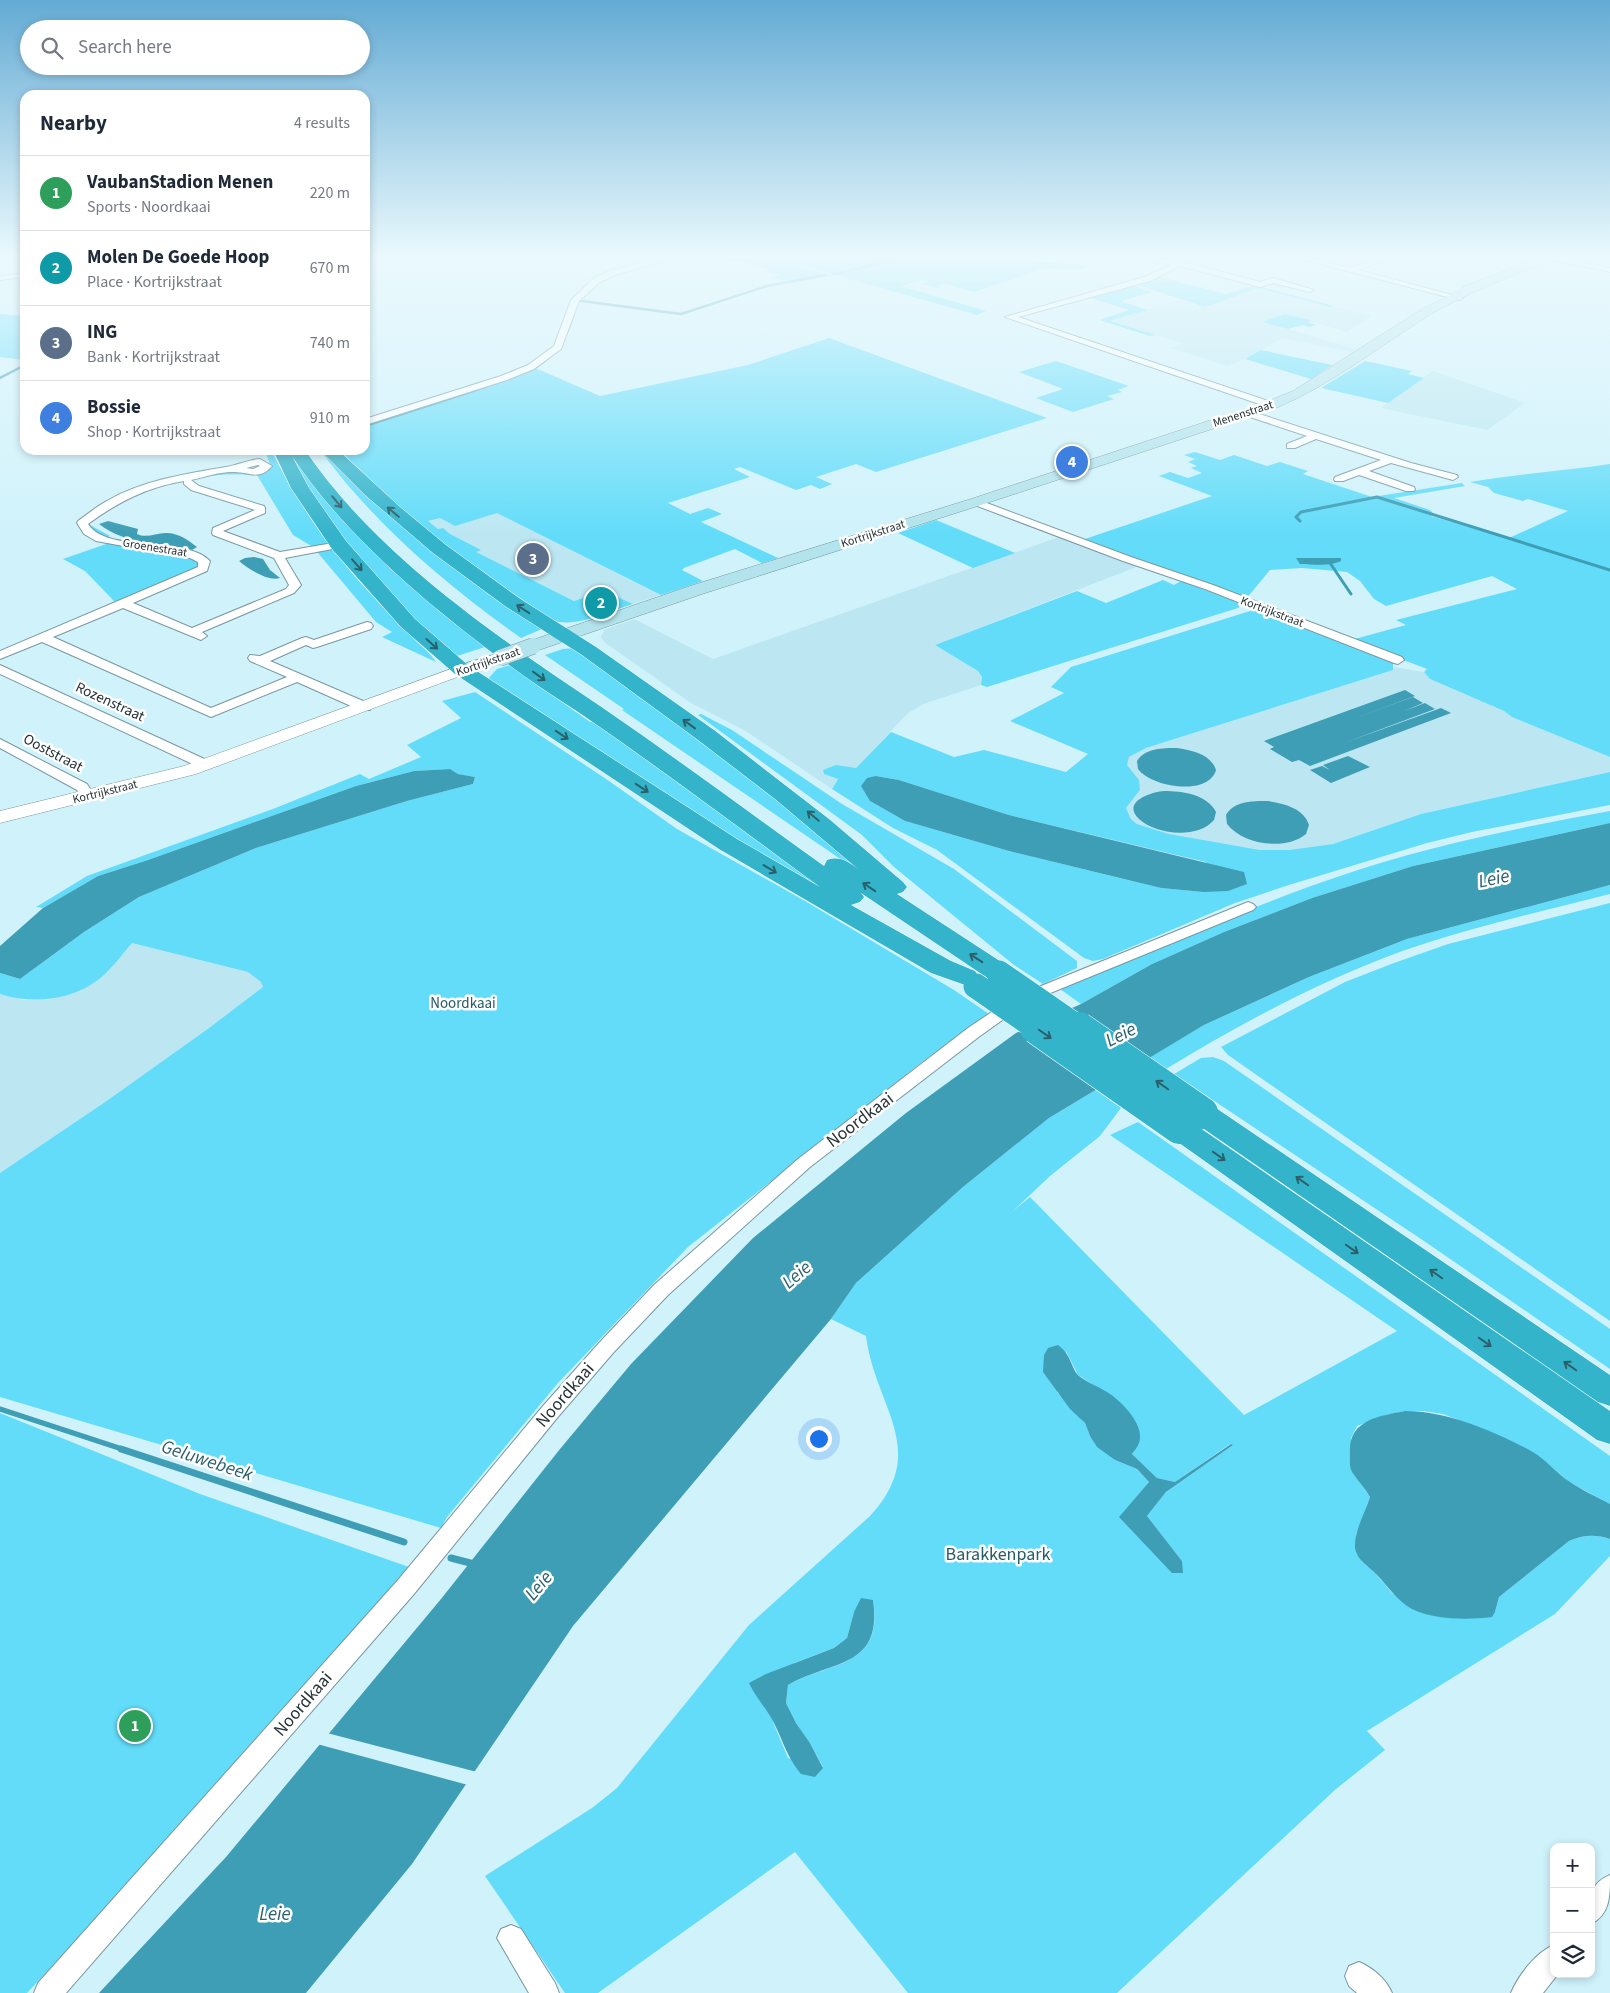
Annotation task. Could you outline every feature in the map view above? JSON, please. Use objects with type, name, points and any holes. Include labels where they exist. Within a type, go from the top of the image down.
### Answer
[{"type":"highway","points":[[284,455],[300,488],[339,545],[408,623],[462,670],[728,844],[941,967],[980,979]]},
{"type":"highway","points":[[300,455],[344,510],[380,548],[469,625],[540,676],[763,832],[817,874],[946,962],[980,979],[1191,1120],[1610,1393]]},
{"type":"highway","points":[[317,455],[359,508],[389,538],[427,573],[477,614],[561,675],[953,943]]},
{"type":"highway","points":[[333,455],[376,496],[420,534],[511,601],[595,655],[794,801],[850,847],[953,943],[980,979]]},
{"type":"highway","points":[[1191,1120],[1610,1430]]},
{"type":"main road","name":"Menenstraat","points":[[1156,442],[1271,405],[1313,385],[1370,348]]},
{"type":"main road","name":"Kortrijkstraat","points":[[462,670],[696,590],[976,502],[1156,442]]},
{"type":"street","points":[[370,420],[504,378],[531,367],[557,348]]},
{"type":"street","points":[[1101,348],[1271,405]]},
{"type":"street","points":[[1247,413],[1390,460],[1453,476]]},
{"type":"street","points":[[1291,446],[1317,435]]},
{"type":"street","points":[[1339,479],[1390,460]]},
{"type":"street","name":"Groenestraat","points":[[0,655],[202,569],[204,561],[194,555],[135,546],[100,537],[82,526],[83,520],[110,503],[141,489],[177,479],[239,468]]},
{"type":"street","points":[[1358,472],[1410,489]]},
{"type":"street","points":[[188,482],[195,488],[260,508],[261,511],[218,530],[217,533],[279,556],[339,545]]},
{"type":"street","name":"Kortrijkstraat","points":[[976,502],[1127,559],[1209,587],[1398,660]]},
{"type":"street","points":[[122,603],[197,634],[294,588],[295,582],[280,561],[279,556]]},
{"type":"street","points":[[365,707],[258,659],[306,641],[313,644],[367,626]]},
{"type":"street","points":[[42,638],[212,713],[298,677]]},
{"type":"street","name":"Rozenstraat","points":[[0,669],[206,765]]},
{"type":"street","name":"Kortrijkstraat","points":[[0,817],[181,773],[462,670]]},
{"type":"street","name":"Ooststraat","points":[[0,743],[82,787],[88,796]]},
{"type":"street","name":"Noordkaai","points":[[48,1993],[406,1587],[550,1412],[655,1296],[804,1163],[974,1032],[1020,1000],[1248,907]]},
{"type":"street","points":[[1595,1906],[1610,1888]]},
{"type":"street","points":[[511,1938],[518,1953],[545,1993]]},
{"type":"street","points":[[1525,1993],[1550,1963]]},
{"type":"shaded area","points":[[1171,348],[1264,348],[1245,359],[1227,366]]},
{"type":"shaded area","points":[[1331,348],[1357,349],[1351,352]]},
{"type":"shaded area","points":[[1433,371],[1525,403],[1487,430],[1381,408]]},
{"type":"shaded area","points":[[497,512],[661,595],[633,604],[604,591],[574,601],[475,552],[480,550],[450,534],[443,528],[438,529],[428,521],[440,518],[455,526]]},
{"type":"shaded area","points":[[1062,536],[1139,566],[935,645],[978,671],[982,677],[981,685],[923,704],[907,714],[856,768],[831,777],[838,778],[832,789],[744,730],[691,703],[604,642],[601,637],[604,630],[634,619],[713,659]]},
{"type":"shaded area","points":[[1394,667],[1424,672],[1430,679],[1504,711],[1512,717],[1610,757],[1610,772],[1421,814],[1333,844],[1289,850],[1260,850],[1169,834],[1137,824],[1131,819],[1126,808],[1140,790],[1126,765],[1129,757],[1146,748],[1393,670]]},
{"type":"shaded area","points":[[132,943],[248,972],[261,982],[263,987],[108,1100],[0,1173],[0,994],[23,1000],[48,1000],[82,989],[108,972]]},
{"type":"green space","points":[[0,348],[20,348],[20,359],[0,357]]},
{"type":"green space","points":[[799,348],[856,348],[1047,418],[876,472],[856,464],[816,477],[832,484],[820,489],[811,485],[796,490],[740,467],[734,469],[750,477],[668,503],[690,514],[708,508],[722,514],[701,522],[778,558],[762,563],[735,549],[684,568],[682,570],[703,581],[661,595],[497,513],[455,526],[440,518],[428,521],[438,529],[443,528],[450,534],[481,550],[476,552],[574,601],[604,591],[633,604],[596,617],[568,622],[555,621],[546,616],[477,568],[406,512],[345,455],[370,455],[370,422],[533,367],[600,396],[748,365]]},
{"type":"green space","points":[[1261,350],[1332,365],[1311,379],[1245,359]]},
{"type":"green space","points":[[1056,361],[1129,386],[1118,390],[1122,392],[1107,396],[1114,399],[1073,412],[1036,398],[1063,389],[1019,372]]},
{"type":"green space","points":[[1365,361],[1412,371],[1408,374],[1424,378],[1388,403],[1321,388]]},
{"type":"green space","points":[[1195,452],[1220,460],[1234,455],[1267,466],[1280,462],[1308,471],[1303,474],[1372,497],[1462,483],[1465,486],[1394,498],[1430,510],[1433,513],[1431,516],[1509,538],[1568,511],[1528,499],[1523,501],[1494,493],[1488,487],[1470,482],[1610,464],[1610,757],[1512,717],[1504,711],[1430,679],[1424,672],[1427,669],[1351,640],[1406,625],[1396,620],[1517,589],[1492,576],[1386,606],[1374,599],[1360,581],[1347,572],[1302,568],[1270,570],[1246,599],[1082,540],[1212,496],[1159,476],[1170,472],[1188,478],[1202,473],[1191,468],[1197,466],[1188,462],[1195,459],[1184,455]]},
{"type":"green space","points":[[267,455],[274,455],[314,524],[339,558],[436,662],[382,637],[392,632],[376,622],[313,547],[293,535],[257,475],[224,475],[184,480],[136,496],[90,522],[90,525],[110,536],[106,538],[86,526],[86,520],[142,489],[225,470],[240,472],[270,465]]},
{"type":"green space","points":[[292,455],[343,518],[400,575],[433,605],[485,647],[457,656],[408,614],[323,516]]},
{"type":"green space","points":[[324,455],[330,455],[542,629],[521,638],[457,590],[417,556],[350,488]]},
{"type":"green space","points":[[936,520],[1015,553],[973,568],[898,533]]},
{"type":"green space","points":[[112,542],[148,551],[190,557],[200,562],[200,567],[117,604],[85,571],[63,559]]},
{"type":"green space","points":[[1163,580],[1174,585],[1181,581],[1242,604],[1238,608],[987,687],[981,685],[982,677],[978,671],[935,645],[1077,591],[1106,603]]},
{"type":"green space","points":[[1260,610],[1393,661],[1393,670],[1146,748],[1129,757],[1127,765],[1139,780],[1140,790],[1126,808],[1131,819],[1137,824],[1169,834],[1260,850],[1289,850],[1333,844],[1421,814],[1610,772],[1610,805],[1472,832],[1427,843],[1235,903],[1103,959],[1093,961],[1084,958],[937,850],[893,828],[832,789],[838,779],[824,774],[823,770],[836,765],[856,768],[891,732],[954,757],[984,750],[1066,772],[1088,754],[1010,721],[1064,693],[1051,687],[1071,667],[1250,611]],"holes":[[[876,776],[899,780],[1009,815],[1206,862],[1203,892],[1161,888],[1009,851],[905,821],[870,801]]]},
{"type":"green space","points":[[575,648],[739,767],[857,866],[858,871],[622,710],[624,709],[545,655],[563,649]]},
{"type":"green space","points":[[510,665],[823,883],[811,882],[742,845],[488,679],[497,669]]},
{"type":"green space","name":"Noordkaai","points":[[475,692],[609,781],[677,829],[805,901],[954,990],[989,1014],[922,1062],[688,1247],[558,1383],[447,1517],[441,1528],[0,1397],[0,1173],[108,1100],[263,987],[261,982],[248,972],[132,943],[112,967],[98,980],[72,994],[44,999],[29,999],[14,998],[0,994],[0,973],[20,979],[84,932],[139,897],[256,848],[407,801],[473,784],[475,777],[458,774],[450,769],[414,771],[356,786],[98,876],[43,908],[36,907],[87,876],[273,809],[360,774],[369,779],[421,757],[407,745],[461,718],[442,701]]},
{"type":"green space","points":[[701,714],[732,730],[842,804],[954,869],[1077,961],[1077,968],[1043,984],[1014,965],[894,867],[862,835],[698,715]]},
{"type":"green space","points":[[1610,811],[1610,823],[1413,866],[1312,898],[1224,932],[1152,964],[1081,1004],[1060,989],[1197,931],[1337,877],[1438,847]]},
{"type":"green space","points":[[1610,885],[1610,894],[1449,936],[1397,953],[1337,977],[1279,1005],[1166,1069],[1149,1057],[1204,1025],[1309,977],[1407,939]]},
{"type":"green space","points":[[1610,903],[1610,1321],[1228,1055],[1221,1047],[1345,982],[1394,963],[1448,944]]},
{"type":"green space","points":[[1213,1057],[1224,1061],[1610,1329],[1610,1369],[1424,1241],[1174,1074],[1201,1058]]},
{"type":"green space","name":"Barakkenpark","points":[[1096,1090],[1121,1108],[1100,1136],[1050,1176],[1013,1211],[1030,1197],[1244,1415],[1397,1331],[1110,1135],[1138,1122],[1610,1456],[1610,1504],[1569,1482],[1553,1468],[1472,1425],[1443,1414],[1405,1411],[1386,1415],[1357,1426],[1351,1438],[1351,1470],[1370,1497],[1356,1535],[1362,1562],[1376,1574],[1393,1594],[1495,1612],[1499,1597],[1569,1541],[1589,1536],[1610,1539],[1610,1556],[1555,1614],[1367,1731],[1385,1750],[1336,1789],[1117,1993],[908,1993],[795,1852],[598,1993],[565,1993],[485,1876],[592,1808],[617,1788],[749,1625],[870,1516],[888,1492],[896,1470],[898,1449],[894,1428],[871,1362],[866,1336],[831,1319],[856,1283],[963,1187],[1049,1118]],"holes":[[[1066,1351],[1078,1375],[1119,1401],[1137,1447],[1132,1454],[1157,1478],[1175,1482],[1230,1444],[1233,1445],[1166,1492],[1147,1516],[1182,1561],[1136,1534],[1120,1517],[1149,1482],[1137,1469],[1115,1460],[1090,1436],[1085,1423],[1057,1392]],[[873,1600],[874,1622],[870,1639],[862,1650],[851,1659],[788,1685],[786,1703],[823,1767],[788,1758],[773,1722],[794,1663],[834,1648],[847,1638],[854,1612]]]},
{"type":"green space","points":[[0,1413],[200,1494],[409,1567],[129,1884],[27,1993],[0,1993]]},
{"type":"water","points":[[108,521],[138,529],[137,534],[141,535],[148,536],[168,533],[176,535],[197,547],[192,550],[132,540],[99,524]]},
{"type":"water","points":[[254,557],[263,559],[270,570],[280,578],[275,579],[265,576],[253,571],[239,561]]},
{"type":"water","points":[[1296,558],[1341,558],[1341,561],[1326,565],[1300,564]]},
{"type":"water","points":[[1405,690],[1415,696],[1352,719],[1413,697],[1423,703],[1404,711],[1425,703],[1435,709],[1344,743],[1441,708],[1451,713],[1310,766],[1299,760],[1292,762],[1270,749],[1274,747],[1264,741]]},
{"type":"water","points":[[1166,748],[1177,748],[1200,754],[1210,760],[1216,770],[1211,778],[1202,784],[1179,786],[1155,781],[1138,769],[1137,761],[1145,753]]},
{"type":"water","points":[[1348,756],[1370,767],[1331,783],[1310,770],[1322,766],[1330,770],[1323,765]]},
{"type":"water","points":[[450,769],[458,774],[475,777],[473,784],[407,801],[256,848],[139,897],[84,932],[20,979],[0,973],[0,946],[43,908],[98,876],[356,786],[414,771]]},
{"type":"water","points":[[876,776],[899,780],[1009,815],[1244,872],[1247,884],[1228,891],[1203,892],[1161,888],[1009,851],[905,821],[870,801],[861,786],[867,778]]},
{"type":"water","points":[[1164,791],[1186,793],[1207,801],[1216,812],[1214,820],[1198,830],[1177,833],[1156,829],[1146,824],[1134,813],[1133,808],[1140,799],[1152,793]]},
{"type":"water","points":[[1267,801],[1292,807],[1303,814],[1309,825],[1306,834],[1287,843],[1265,843],[1243,837],[1227,824],[1226,815],[1229,810],[1239,804]]},
{"type":"water","name":"Leie","points":[[1610,823],[1610,885],[1407,939],[1309,977],[1204,1025],[1049,1118],[963,1187],[856,1283],[831,1319],[573,1626],[412,1864],[306,1993],[99,1993],[226,1857],[441,1599],[560,1449],[631,1364],[753,1238],[906,1113],[1016,1033],[1081,1004],[1152,964],[1224,932],[1312,898],[1413,866]]},
{"type":"water","points":[[1058,1345],[1069,1357],[1074,1370],[1079,1376],[1110,1394],[1130,1413],[1137,1425],[1140,1437],[1139,1444],[1132,1454],[1157,1478],[1175,1482],[1231,1444],[1233,1445],[1166,1492],[1147,1516],[1182,1561],[1183,1573],[1172,1573],[1119,1517],[1149,1482],[1137,1469],[1115,1460],[1097,1447],[1085,1423],[1070,1409],[1043,1372],[1044,1355],[1048,1348]]},
{"type":"water","points":[[1405,1411],[1437,1414],[1454,1418],[1502,1436],[1536,1454],[1570,1482],[1610,1504],[1610,1539],[1589,1536],[1569,1541],[1499,1597],[1492,1617],[1462,1619],[1441,1617],[1421,1613],[1407,1606],[1397,1598],[1356,1552],[1356,1535],[1370,1497],[1350,1468],[1351,1442],[1354,1433],[1367,1421]]},
{"type":"water","points":[[861,1598],[873,1600],[874,1622],[870,1639],[862,1651],[850,1659],[788,1685],[786,1703],[823,1768],[815,1777],[801,1774],[789,1755],[771,1718],[749,1683],[766,1674],[834,1648],[847,1638],[854,1612]]},
{"type":"pier","points":[[327,1733],[477,1772],[468,1785],[317,1744]]},
{"type":"waterway","points":[[535,368],[557,348]]},
{"type":"waterway","points":[[0,378],[20,368]]},
{"type":"waterway","points":[[370,424],[479,389]]},
{"type":"waterway","points":[[1300,521],[1296,517],[1301,512],[1377,497],[1610,570]]},
{"type":"waterway","points":[[1328,560],[1351,594]]},
{"type":"waterway","name":"Geluwebeek","points":[[0,1409],[125,1450]]},
{"type":"waterway","name":"Geluwebeek","points":[[121,1449],[404,1542]]},
{"type":"waterway","name":"Geluwebeek","points":[[451,1558],[474,1564]]},
{"type":"place","name":"Bossie","points":[[1072,462]]},
{"type":"place","name":"ING","points":[[533,559]]},
{"type":"place","name":"Molen De Goede Hoop","points":[[601,603]]},
{"type":"place","name":"VaubanStadion Menen","points":[[135,1726]]}]
